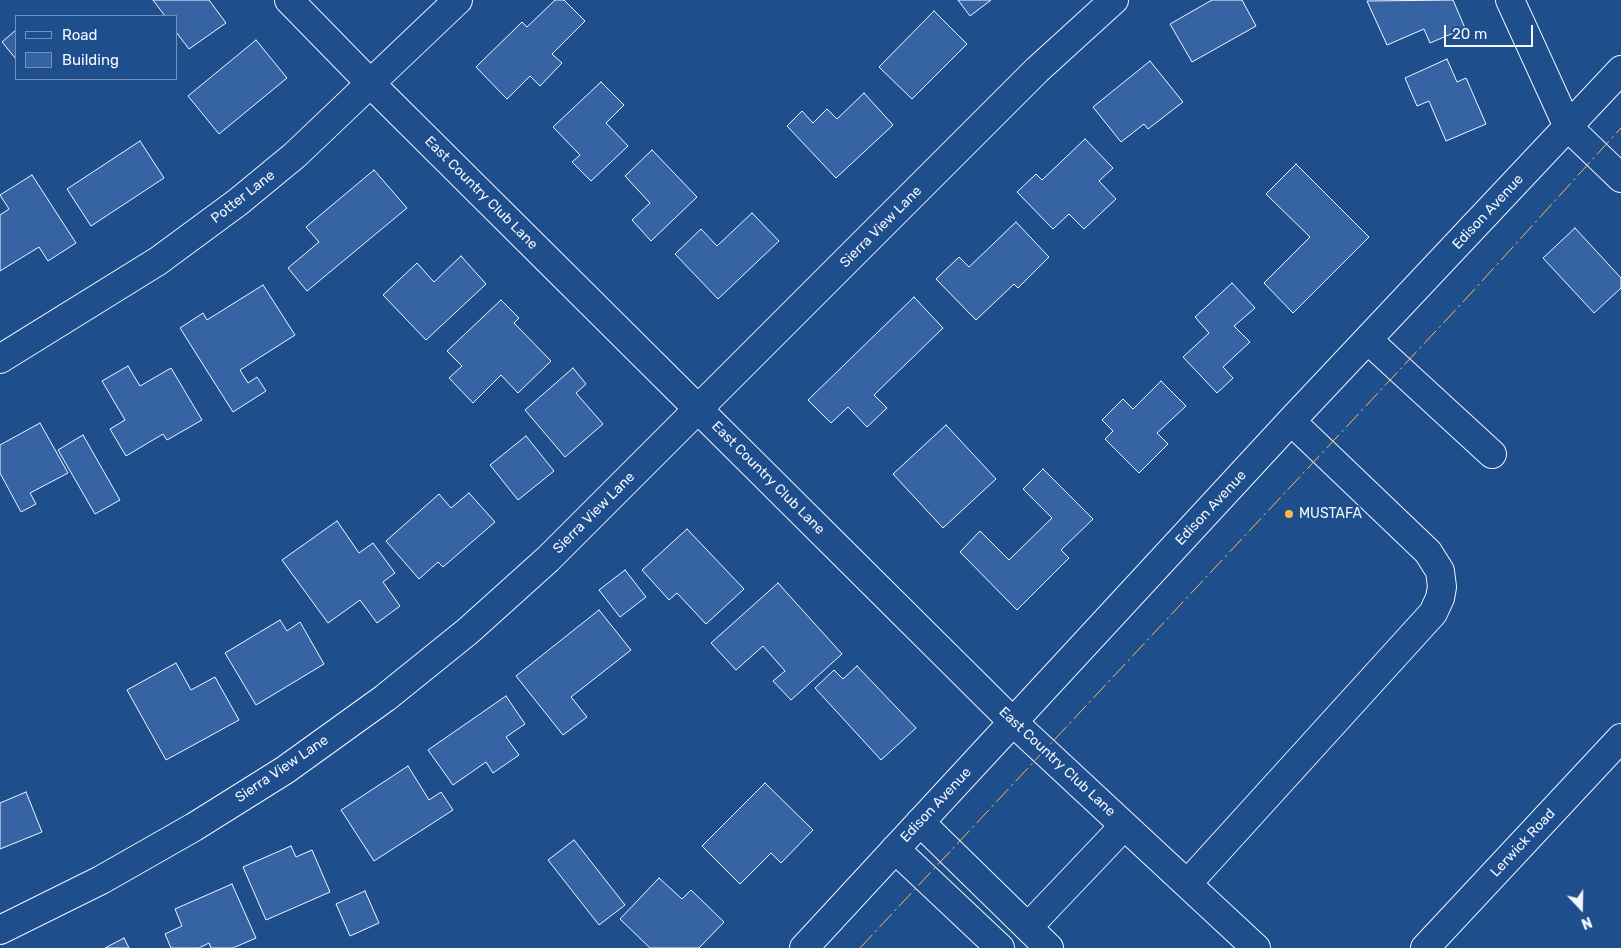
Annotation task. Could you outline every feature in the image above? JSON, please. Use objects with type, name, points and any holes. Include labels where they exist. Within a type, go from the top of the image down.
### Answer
[{"type":"street","name":"East Country Club Lane","points":[[289,0],[371,84],[1014,723],[1256,948]]},
{"type":"street","name":"Potter Lane","points":[[0,359],[34,340],[158,260],[238,202],[295,155],[458,0]]},
{"type":"street","name":"Sierra View Lane","points":[[0,930],[102,880],[194,827],[285,770],[385,698],[468,630],[548,559],[1037,70],[1114,0]]},
{"type":"street","points":[[1510,0],[1568,127],[1621,178]]},
{"type":"street","name":"Edison Avenue","points":[[804,948],[1292,421],[1621,70]]},
{"type":"street","points":[[1368,340],[1492,454]]},
{"type":"street","points":[[1187,884],[1432,613],[1440,598],[1442,587],[1440,571],[1428,552],[1292,421]]},
{"type":"street","name":"Lerwick Road","points":[[1425,948],[1621,738]]},
{"type":"street","points":[[920,822],[1049,948]]},
{"type":"street","points":[[1028,927],[1124,826]]},
{"type":"street","points":[[895,849],[1000,948]]},
{"type":"building","points":[[153,0],[209,0],[226,23],[189,49],[178,35],[178,15],[164,15]]},
{"type":"building","points":[[555,0],[564,0],[585,21],[552,54],[562,63],[540,86],[530,76],[507,99],[476,67],[522,22],[527,27]]},
{"type":"building","points":[[958,0],[991,0],[970,16]]},
{"type":"building","points":[[1212,0],[1242,0],[1256,26],[1192,62],[1170,24]]},
{"type":"building","points":[[1453,0],[1465,28],[1430,43],[1424,29],[1387,45],[1367,1]]},
{"type":"building","points":[[934,11],[967,44],[912,99],[879,67]]},
{"type":"building","points":[[15,31],[15,58],[2,42]]},
{"type":"building","points":[[256,40],[287,78],[219,134],[188,96]]},
{"type":"building","points":[[1447,59],[1457,82],[1466,78],[1486,124],[1446,141],[1429,101],[1417,106],[1405,78]]},
{"type":"building","points":[[1150,61],[1183,102],[1148,129],[1144,124],[1121,142],[1093,107]]},
{"type":"building","points":[[601,82],[624,105],[606,123],[628,146],[591,181],[572,162],[580,155],[553,127]]},
{"type":"building","points":[[864,93],[893,125],[836,178],[787,126],[802,111],[813,123],[827,109],[837,119]]},
{"type":"building","points":[[1085,139],[1113,168],[1099,181],[1116,199],[1084,229],[1069,214],[1053,229],[1017,192],[1036,174],[1042,180]]},
{"type":"building","points":[[140,141],[164,178],[91,226],[67,189]]},
{"type":"building","points":[[652,150],[697,197],[651,241],[632,220],[650,203],[625,176]]},
{"type":"building","points":[[1296,164],[1369,237],[1293,313],[1264,283],[1310,237],[1266,194]]},
{"type":"building","points":[[374,170],[407,208],[307,291],[288,268],[319,242],[306,227]]},
{"type":"building","points":[[32,175],[76,243],[48,261],[39,247],[0,271],[0,215],[9,209],[0,195]]},
{"type":"building","points":[[752,213],[779,241],[718,299],[675,254],[701,229],[717,246]]},
{"type":"building","points":[[1016,222],[1049,257],[1018,288],[1014,284],[976,320],[936,279],[959,257],[969,267]]},
{"type":"building","points":[[1575,228],[1621,278],[1621,288],[1594,313],[1543,258]]},
{"type":"building","points":[[461,256],[486,284],[426,340],[383,295],[417,263],[434,282]]},
{"type":"building","points":[[1232,283],[1255,308],[1234,326],[1250,342],[1223,367],[1233,378],[1217,393],[1183,357],[1209,333],[1195,317]]},
{"type":"building","points":[[263,285],[295,335],[240,370],[248,383],[257,377],[266,391],[233,412],[180,328],[203,313],[207,320]]},
{"type":"building","points":[[914,297],[943,328],[874,395],[887,408],[867,427],[848,407],[831,423],[808,400]]},
{"type":"building","points":[[501,300],[519,318],[514,323],[551,361],[518,393],[501,375],[473,403],[449,378],[462,366],[447,351]]},
{"type":"building","points":[[128,366],[140,386],[171,368],[202,420],[167,440],[163,434],[126,456],[110,429],[125,420],[102,381]]},
{"type":"building","points":[[573,368],[586,384],[576,393],[603,424],[565,457],[525,410]]},
{"type":"building","points":[[1161,381],[1186,406],[1157,433],[1168,444],[1139,473],[1105,439],[1113,431],[1102,420],[1123,399],[1133,409]]},
{"type":"building","points":[[40,423],[68,473],[30,493],[36,504],[21,512],[0,473],[0,445]]},
{"type":"building","points":[[946,425],[996,479],[943,528],[893,474]]},
{"type":"building","points":[[83,435],[120,500],[95,514],[58,450]]},
{"type":"building","points":[[526,436],[554,471],[518,500],[490,465]]},
{"type":"building","points":[[1043,469],[1093,519],[1061,550],[1069,558],[1017,610],[960,552],[980,531],[1009,560],[1052,518],[1023,489]]},
{"type":"building","points":[[469,493],[495,522],[443,567],[438,562],[419,579],[386,541],[439,494],[451,508]]},
{"type":"building","points":[[337,521],[359,553],[373,543],[395,573],[383,582],[400,606],[377,623],[360,600],[328,623],[282,560]]},
{"type":"building","points":[[687,529],[744,589],[706,624],[677,593],[669,600],[642,570]]},
{"type":"building","points":[[625,570],[646,597],[620,617],[599,590]]},
{"type":"building","points":[[778,583],[842,654],[791,700],[773,681],[785,671],[763,646],[736,670],[711,643]]},
{"type":"building","points":[[599,610],[631,650],[571,697],[587,717],[563,735],[516,676]]},
{"type":"building","points":[[280,620],[287,631],[300,622],[324,664],[256,705],[225,653]]},
{"type":"building","points":[[176,663],[191,690],[215,677],[239,720],[166,760],[127,690]]},
{"type":"building","points":[[857,666],[916,728],[881,760],[815,688],[834,670],[843,679]]},
{"type":"building","points":[[506,696],[525,724],[506,737],[519,755],[493,773],[486,762],[453,785],[428,750]]},
{"type":"building","points":[[408,766],[429,800],[441,792],[453,810],[374,861],[341,810]]},
{"type":"building","points":[[765,783],[813,830],[781,863],[771,853],[740,884],[702,846]]},
{"type":"building","points":[[26,792],[42,832],[0,849],[0,803]]},
{"type":"building","points":[[574,840],[625,905],[599,925],[548,860]]},
{"type":"building","points":[[291,846],[296,857],[312,850],[330,892],[266,920],[243,867]]},
{"type":"building","points":[[659,878],[682,899],[691,890],[724,922],[699,948],[650,948],[620,919]]},
{"type":"building","points":[[232,884],[256,938],[233,948],[211,948],[209,943],[199,948],[171,948],[165,934],[182,926],[175,909]]},
{"type":"building","points":[[365,891],[379,923],[350,936],[336,904]]},
{"type":"building","points":[[124,938],[129,948],[105,948]]},
{"type":"power","points":[[860,948],[1462,303],[1621,128]]},
{"type":"place","name":"MUSTAFA","points":[[1289,514]]}]
